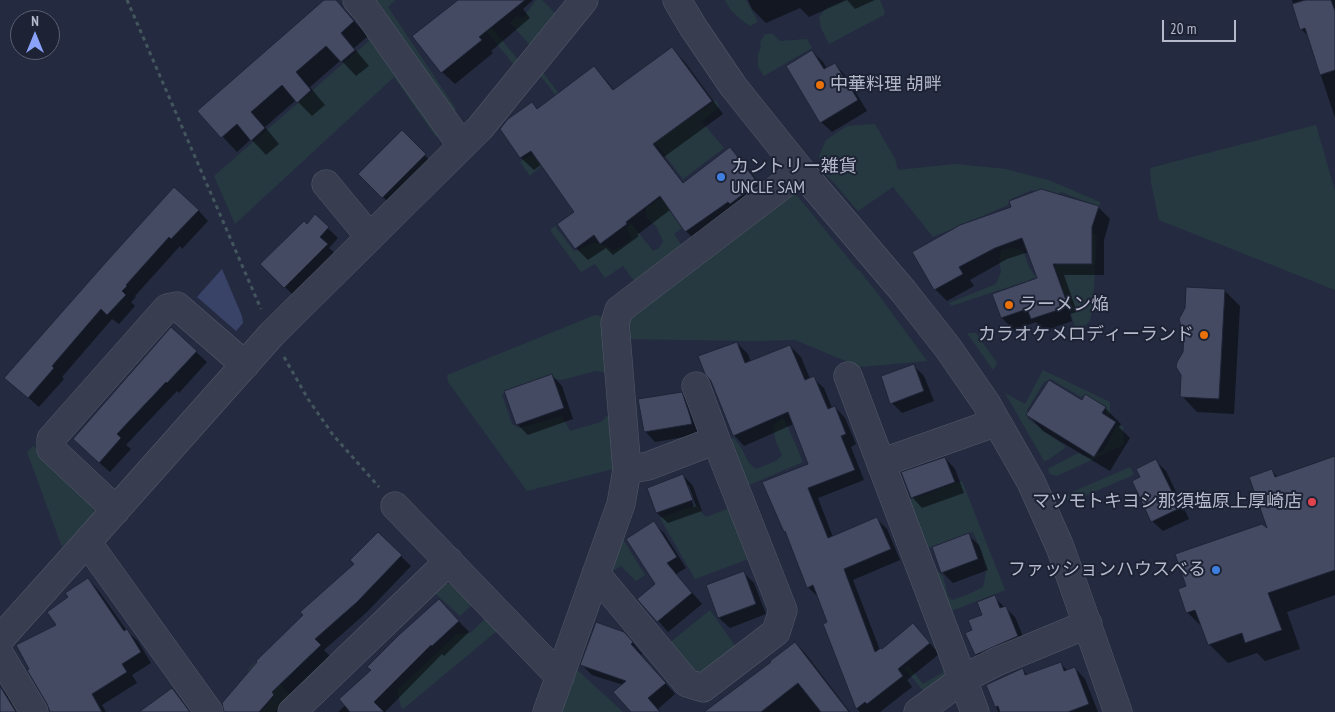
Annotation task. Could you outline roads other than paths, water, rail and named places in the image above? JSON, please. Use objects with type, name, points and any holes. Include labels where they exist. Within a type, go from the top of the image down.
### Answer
[{"type":"street","points":[[357,0],[462,146]]},
{"type":"street","points":[[0,639],[272,334],[484,122],[584,0]]},
{"type":"street","points":[[677,0],[733,86],[801,172],[909,299],[948,348],[986,403],[1031,482],[1060,547],[1118,712]]},
{"type":"street","points":[[547,712],[621,504],[627,470],[615,323],[619,310],[801,172]]},
{"type":"street","points":[[326,184],[370,237]]},
{"type":"street","points":[[116,510],[51,449],[51,439],[148,329],[167,308],[177,306],[245,365]]},
{"type":"street","points":[[848,376],[975,712]]},
{"type":"street","points":[[596,574],[687,683],[703,688],[776,632],[783,610],[696,386]]},
{"type":"street","points":[[880,462],[997,422]]},
{"type":"street","points":[[627,470],[648,466],[716,440]]},
{"type":"street","points":[[395,506],[560,676]]},
{"type":"street","points":[[87,542],[209,712]]},
{"type":"street","points":[[292,712],[449,561]]},
{"type":"street","points":[[918,712],[963,679],[996,662],[1088,624]]},
{"type":"street","points":[[0,655],[34,712]]},
{"type":"water","points":[[222,269],[242,316],[243,323],[236,331],[197,297]]},
{"type":"place","name":"中華料理 胡畔","points":[[820,85]]},
{"type":"place","name":"カントリー雑貨 UNCLE SAM","points":[[721,177]]},
{"type":"place","name":"ラーメン焔","points":[[1009,305]]},
{"type":"place","name":"カラオケメロディーランド","points":[[1204,335]]},
{"type":"place","name":"マツモトキヨシ那須塩原上厚崎店","points":[[1312,502]]},
{"type":"place","name":"ファッションハウスべる","points":[[1216,570]]}]
